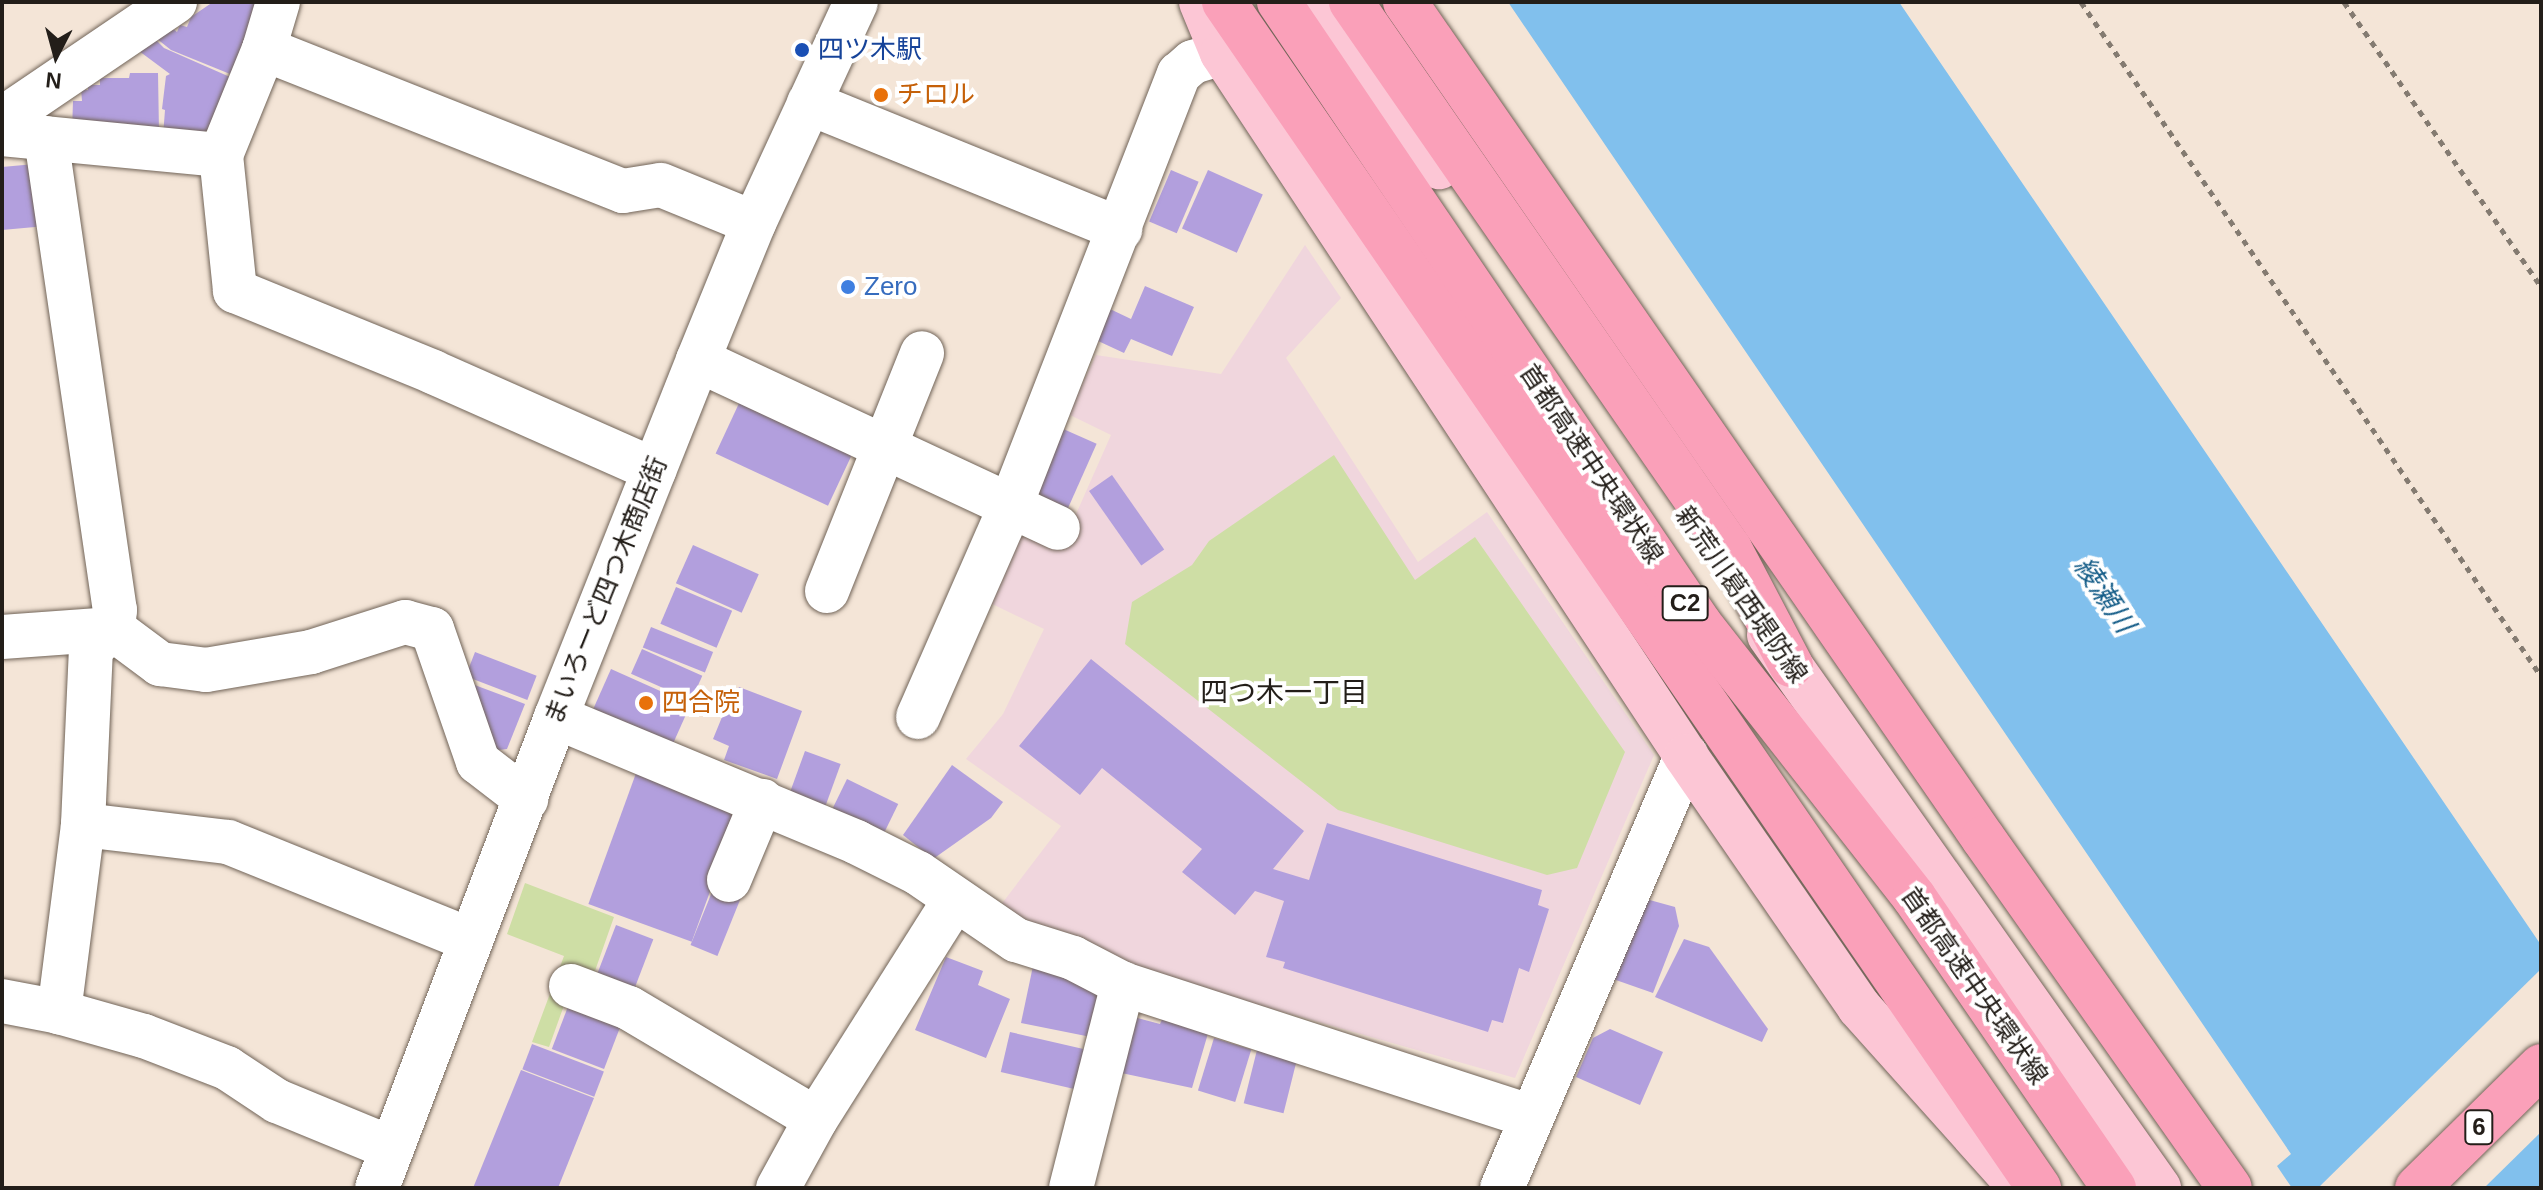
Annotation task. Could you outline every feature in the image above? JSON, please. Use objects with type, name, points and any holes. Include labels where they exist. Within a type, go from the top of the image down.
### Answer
[{"type":"highway","points":[[1224,2],[2039,1188]]},
{"type":"highway","name":"首都高速中央環状線","points":[[1279,2],[1700,624],[1914,897],[2114,1188]]},
{"type":"highway","points":[[1351,2],[1730,549],[1791,665]]},
{"type":"highway","points":[[1405,2],[1983,838],[2230,1188]]},
{"type":"highway","name":"6","points":[[2417,1188],[2541,1066]]},
{"type":"main road","points":[[1185,2],[1222,53],[1686,756],[1859,1007],[2021,1188]]},
{"type":"main road","points":[[1201,2],[1222,53]]},
{"type":"main road","name":"新荒川葛西堤防線","points":[[1323,2],[2159,1188]]},
{"type":"street","points":[[2,119],[175,2]]},
{"type":"street","points":[[278,2],[264,49],[221,155],[235,291],[433,372],[654,470]]},
{"type":"street","name":"まいろーど四つ木商店街","points":[[381,1178],[556,717],[698,360],[754,223],[856,2]]},
{"type":"street","points":[[264,49],[623,191],[661,185],[754,223]]},
{"type":"street","points":[[918,717],[1010,507],[1179,74],[1193,62],[1222,53]]},
{"type":"street","points":[[809,103],[1120,229]]},
{"type":"street","points":[[2,134],[221,155]]},
{"type":"street","points":[[46,138],[115,610],[113,629],[91,648],[83,825],[59,1012]]},
{"type":"street","points":[[827,591],[922,353]]},
{"type":"street","points":[[698,360],[1058,528]]},
{"type":"street","points":[[2,637],[113,629],[160,664],[206,670],[311,652],[405,622],[432,629],[478,762],[526,799]]},
{"type":"street","points":[[556,717],[762,801],[918,873],[1016,940],[1073,958],[1123,984],[1530,1116]]},
{"type":"street","points":[[1502,1188],[1530,1116],[1540,1106],[1686,756]]},
{"type":"street","points":[[729,880],[762,801]]},
{"type":"street","points":[[83,825],[228,842],[471,940]]},
{"type":"street","points":[[778,1188],[816,1119],[955,899]]},
{"type":"street","points":[[1071,1188],[1123,984]]},
{"type":"street","points":[[571,986],[629,1008],[816,1119]]},
{"type":"street","points":[[2,1001],[59,1012],[144,1036],[227,1068],[381,1178]]},
{"type":"path","points":[[2081,2],[2541,676]]},
{"type":"path","points":[[2344,2],[2541,287]]},
{"type":"shaded area","points":[[1305,245],[1341,298],[1286,358],[1418,562],[1487,512],[1654,755],[1515,1078],[1136,970],[1029,927],[1000,906],[1061,826],[966,759],[1003,714],[1044,629],[986,601],[1014,537],[1027,534],[1061,548],[1111,435],[1068,414],[1096,355],[1221,374]]},
{"type":"green space","points":[[1334,455],[1415,580],[1475,537],[1625,752],[1577,868],[1547,875],[1338,810],[1125,644],[1132,602],[1192,565],[1209,541]]},
{"type":"green space","points":[[525,883],[614,917],[590,985],[571,986],[549,1047],[532,1042],[564,956],[507,934]]},
{"type":"water","name":"綾瀬川","points":[[1508,2],[1899,2],[2541,945],[2541,1188],[2292,1188],[2277,1166],[2291,1154]]},
{"type":"pier","points":[[2541,969],[2541,1132],[2484,1188],[2318,1188]]},
{"type":"building","points":[[213,2],[264,2],[235,76],[171,50],[156,38],[172,28],[177,32],[180,25],[187,27],[191,17]]},
{"type":"building","points":[[156,40],[164,48],[230,77],[214,134],[163,136],[165,110],[162,109],[166,76],[170,74],[139,51]]},
{"type":"building","points":[[130,73],[158,73],[159,132],[72,131],[73,101],[82,101],[81,89],[88,90],[88,85],[100,85],[100,78],[129,78]]},
{"type":"building","points":[[35,164],[46,226],[2,230],[2,167]]},
{"type":"building","points":[[1171,170],[1199,182],[1177,233],[1149,222]]},
{"type":"building","points":[[1208,170],[1263,194],[1237,253],[1182,228]]},
{"type":"building","points":[[1145,286],[1194,307],[1172,356],[1131,339],[1124,353],[1096,340],[1110,309],[1131,319]]},
{"type":"building","points":[[741,399],[853,451],[828,506],[716,453]]},
{"type":"building","points":[[1061,428],[1097,444],[1065,514],[1030,498]]},
{"type":"building","points":[[1112,475],[1164,550],[1141,566],[1089,491]]},
{"type":"building","points":[[693,545],[759,574],[742,613],[676,583]]},
{"type":"building","points":[[676,587],[732,611],[717,648],[660,624]]},
{"type":"building","points":[[651,627],[713,652],[705,672],[643,647]]},
{"type":"building","points":[[642,649],[702,676],[691,701],[631,674]]},
{"type":"building","points":[[475,652],[537,676],[527,700],[466,676]]},
{"type":"building","points":[[1091,659],[1304,831],[1273,869],[1309,880],[1327,823],[1542,890],[1538,905],[1549,909],[1529,972],[1519,968],[1503,1023],[1492,1020],[1488,1032],[1283,968],[1285,962],[1266,957],[1284,901],[1255,891],[1235,915],[1182,872],[1202,849],[1102,768],[1080,795],[1019,746]]},
{"type":"building","points":[[611,669],[690,704],[668,756],[588,720]]},
{"type":"building","points":[[472,684],[525,704],[507,749],[490,751]]},
{"type":"building","points":[[739,687],[802,711],[777,779],[724,760],[729,746],[713,739],[729,700],[733,702]]},
{"type":"building","points":[[805,751],[841,764],[825,808],[789,795]]},
{"type":"building","points":[[639,765],[742,803],[692,942],[588,904]]},
{"type":"building","points":[[952,765],[1003,802],[991,818],[933,859],[903,835]]},
{"type":"building","points":[[847,779],[898,804],[881,839],[830,814]]},
{"type":"building","points":[[716,882],[743,893],[717,956],[691,945]]},
{"type":"building","points":[[1646,899],[1675,907],[1679,926],[1653,993],[1613,979]]},
{"type":"building","points":[[616,925],[653,939],[629,1002],[592,988]]},
{"type":"building","points":[[1684,939],[1709,947],[1768,1029],[1762,1042],[1655,997]]},
{"type":"building","points":[[946,957],[983,971],[978,985],[1010,999],[986,1058],[915,1030]]},
{"type":"building","points":[[1033,966],[1103,992],[1091,1037],[1021,1023]]},
{"type":"building","points":[[574,991],[626,1011],[604,1069],[552,1049]]},
{"type":"building","points":[[1126,1015],[1160,1024],[1163,1017],[1209,1030],[1192,1088],[1112,1071]]},
{"type":"building","points":[[1610,1029],[1663,1052],[1640,1105],[1576,1077],[1593,1038]]},
{"type":"building","points":[[1010,1032],[1090,1050],[1081,1090],[1001,1072]]},
{"type":"building","points":[[1214,1038],[1251,1049],[1235,1102],[1198,1091]]},
{"type":"building","points":[[532,1044],[604,1072],[594,1097],[522,1069]]},
{"type":"building","points":[[1257,1050],[1297,1060],[1283,1113],[1244,1103]]},
{"type":"building","points":[[521,1070],[594,1098],[558,1188],[473,1188]]},
{"type":"place","name":"四ツ木駅","points":[[802,50]]},
{"type":"place","name":"チロル","points":[[881,95]]},
{"type":"place","name":"Zero","points":[[848,287]]},
{"type":"place","name":"四合院","points":[[646,703]]},
{"type":"district","name":"四つ木一丁目","points":[[1284,693]]}]
